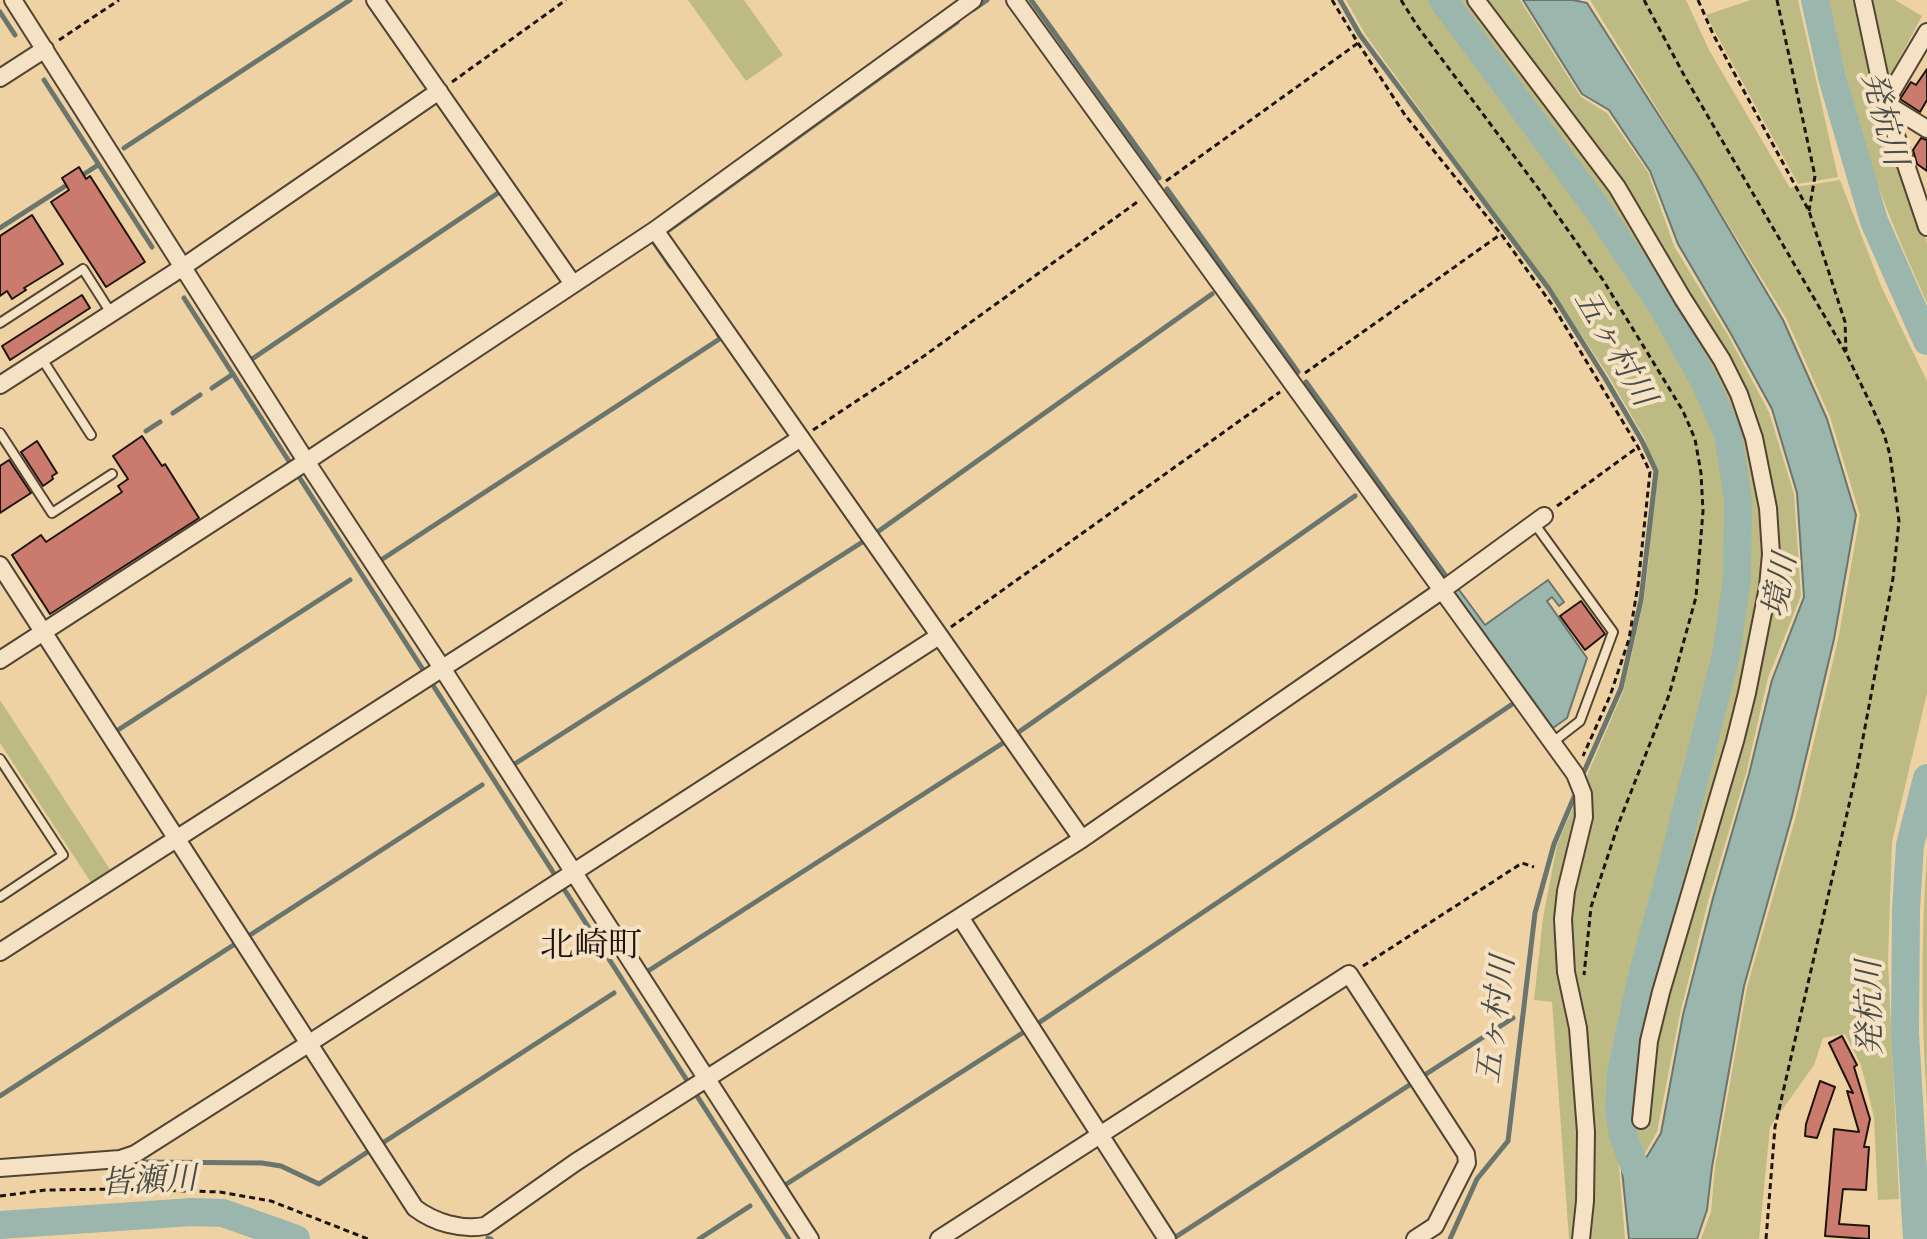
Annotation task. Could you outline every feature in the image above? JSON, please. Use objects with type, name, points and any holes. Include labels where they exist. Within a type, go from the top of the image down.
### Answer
[{"type":"street","points":[[13,0],[183,267],[298,466],[432,674],[570,874],[810,1239]]},
{"type":"street","points":[[375,0],[573,284]]},
{"type":"street","points":[[0,660],[655,230],[973,0]]},
{"type":"street","points":[[1015,0],[1575,774],[1583,794],[1584,817],[1566,891],[1563,919],[1566,972],[1578,1028],[1586,1132],[1581,1239]]},
{"type":"street","points":[[1476,0],[1617,187],[1722,360],[1739,394],[1754,438],[1768,508],[1771,554],[1768,587],[1747,693],[1661,992],[1649,1041],[1641,1120]]},
{"type":"street","points":[[1863,0],[1885,103],[1927,227]]},
{"type":"street","points":[[1885,103],[1927,32]]},
{"type":"street","points":[[0,78],[45,49]]},
{"type":"street","points":[[0,385],[183,267],[439,91]]},
{"type":"street","points":[[1885,103],[1927,129]]},
{"type":"street","points":[[655,230],[1082,839]]},
{"type":"street","points":[[0,952],[801,438]]},
{"type":"street","points":[[0,565],[415,1208],[427,1217],[471,1228],[485,1226],[576,1162],[1082,839],[1539,520]]},
{"type":"street","points":[[0,1168],[120,1159],[135,1154],[939,636]]},
{"type":"street","points":[[960,917],[1167,1239]]},
{"type":"street","points":[[939,1239],[1349,974],[1466,1154],[1467,1163],[1435,1226],[1415,1239]]},
{"type":"lane","points":[[0,323],[83,269],[111,313]]},
{"type":"lane","points":[[41,358],[91,435]]},
{"type":"lane","points":[[0,433],[52,513],[112,474]]},
{"type":"lane","points":[[1539,520],[1613,632],[1580,721],[1552,742]]},
{"type":"lane","points":[[0,759],[63,855],[0,897]]},
{"type":"path","points":[[45,49],[119,0]]},
{"type":"path","points":[[439,91],[566,0]]},
{"type":"path","points":[[1332,0],[1405,115],[1501,234],[1553,306],[1650,472],[1629,639],[1610,696],[1575,774]]},
{"type":"path","points":[[1401,0],[1603,280],[1683,411],[1695,439],[1703,511],[1696,597],[1669,695],[1618,825],[1591,907],[1583,982]]},
{"type":"path","points":[[1644,0],[1685,77],[1846,353],[1884,434],[1899,521],[1893,578],[1857,770],[1775,1127],[1766,1239]]},
{"type":"path","points":[[1698,0],[1713,34],[1809,211],[1845,322],[1846,353]]},
{"type":"path","points":[[1777,0],[1815,176],[1809,211]]},
{"type":"path","points":[[801,438],[924,356],[1358,43]]},
{"type":"path","points":[[939,636],[1501,234]]},
{"type":"path","points":[[1539,520],[1638,447]]},
{"type":"path","points":[[1349,974],[1522,863],[1534,867]]},
{"type":"path","points":[[0,1196],[46,1190],[220,1192],[271,1201],[368,1239]]},
{"type":"shaded area","points":[[688,0],[744,0],[783,55],[746,81]]},
{"type":"shaded area","points":[[1346,0],[1520,0],[1581,97],[1607,113],[1648,172],[1674,246],[1729,337],[1769,412],[1794,494],[1801,596],[1768,678],[1746,774],[1709,898],[1680,1014],[1657,1132],[1643,1157],[1632,1128],[1616,1129],[1625,1239],[1569,1239],[1552,1002],[1534,1000],[1543,918],[1557,845],[1623,692],[1644,599],[1654,470],[1645,439],[1608,375],[1551,290],[1365,34]]},
{"type":"shaded area","points":[[1590,0],[1686,0],[1709,50],[1790,188],[1840,180],[1881,286],[1927,381],[1927,693],[1892,842],[1888,961],[1899,1199],[1878,1200],[1874,1117],[1861,1065],[1845,1034],[1823,1038],[1814,1065],[1770,1127],[1759,1239],[1701,1239],[1711,1212],[1715,1167],[1747,987],[1796,816],[1838,640],[1860,515],[1830,417],[1786,318]]},
{"type":"shaded area","points":[[1751,0],[1798,0],[1838,177],[1798,184],[1706,15]]},
{"type":"shaded area","points":[[1829,0],[1857,0],[1879,106],[1927,243],[1927,303],[1889,215],[1870,161]]},
{"type":"shaded area","points":[[1871,0],[1895,0],[1922,16],[1886,84]]},
{"type":"shaded area","points":[[0,700],[111,871],[92,884],[0,743]]},
{"type":"shaded area","points":[[1927,853],[1927,1104],[1922,978]]},
{"type":"water","points":[[1523,0],[1587,3],[1697,175],[1783,320],[1827,419],[1856,515],[1834,639],[1792,816],[1744,986],[1707,1210],[1697,1239],[1629,1239],[1618,1131],[1631,1129],[1643,1163],[1661,1133],[1683,1015],[1713,898],[1772,680],[1804,597],[1797,493],[1772,409],[1678,244],[1650,171],[1609,110],[1582,94]]},
{"type":"water","points":[[1548,580],[1564,602],[1559,606],[1552,597],[1547,601],[1587,658],[1567,718],[1553,728],[1453,590],[1457,587],[1485,625]]},
{"type":"building","points":[[1927,69],[1927,100],[1920,112],[1900,99],[1911,82],[1916,85]]},
{"type":"building","points":[[1921,138],[1927,140],[1927,171],[1917,164],[1913,150]]},
{"type":"building","points":[[79,167],[86,179],[90,176],[145,262],[106,287],[51,202],[69,190],[62,178]]},
{"type":"building","points":[[32,215],[63,264],[12,299],[7,291],[0,296],[0,236]]},
{"type":"building","points":[[82,295],[90,308],[10,360],[2,346]]},
{"type":"building","points":[[142,436],[162,466],[165,464],[199,518],[50,614],[12,555],[41,535],[46,542],[122,492],[118,486],[128,479],[113,456]]},
{"type":"building","points":[[37,441],[57,473],[43,486],[21,452]]},
{"type":"building","points":[[9,460],[31,493],[0,513],[0,466]]},
{"type":"building","points":[[1581,601],[1605,634],[1585,650],[1560,616]]},
{"type":"building","points":[[1842,1036],[1857,1065],[1854,1067],[1870,1119],[1864,1147],[1869,1147],[1866,1190],[1843,1189],[1839,1224],[1869,1226],[1869,1239],[1825,1236],[1834,1129],[1859,1132],[1847,1091],[1853,1093],[1829,1043]]},
{"type":"building","points":[[1820,1081],[1835,1087],[1817,1138],[1805,1136]]},
{"type":"waterway","points":[[124,148],[350,0]]},
{"type":"waterway","points":[[974,9],[987,0]]},
{"type":"waterway","points":[[1031,0],[1159,178]]},
{"type":"waterway","name":"五ヶ村川","points":[[1340,0],[1360,35],[1549,289],[1605,378],[1656,471],[1641,600],[1621,688],[1583,774]]},
{"type":"waterway","points":[[1443,0],[1596,207],[1661,304],[1706,384],[1728,434],[1738,501],[1737,578],[1726,655],[1642,976],[1621,1073],[1619,1110],[1623,1135],[1635,1167]]},
{"type":"waterway","name":"発杭川","points":[[1815,0],[1833,81],[1874,221],[1927,341]]},
{"type":"waterway","points":[[0,12],[15,35]]},
{"type":"waterway","points":[[669,230],[957,22]]},
{"type":"waterway","points":[[44,80],[152,247]]},
{"type":"waterway","points":[[78,178],[98,165]]},
{"type":"waterway","points":[[0,228],[70,183]]},
{"type":"waterway","points":[[1167,189],[1298,372]]},
{"type":"waterway","points":[[252,359],[501,191]]},
{"type":"waterway","points":[[653,241],[671,267]]},
{"type":"waterway","points":[[876,533],[1212,294]]},
{"type":"waterway","points":[[184,298],[789,1239]]},
{"type":"waterway","points":[[381,560],[721,338],[718,334]]},
{"type":"waterway","points":[[212,388],[233,374]]},
{"type":"waterway","points":[[1306,382],[1448,579]]},
{"type":"waterway","points":[[173,413],[200,395]]},
{"type":"waterway","points":[[146,431],[160,422]]},
{"type":"waterway","points":[[1016,734],[1355,496]]},
{"type":"waterway","points":[[513,765],[864,541]]},
{"type":"waterway","points":[[118,730],[350,580]]},
{"type":"waterway","points":[[1037,1024],[1511,705]]},
{"type":"waterway","points":[[645,973],[1003,743]]},
{"type":"waterway","name":"発杭川","points":[[1917,1239],[1905,1032],[1906,909],[1910,845],[1927,778]]},
{"type":"waterway","points":[[247,937],[482,785]]},
{"type":"waterway","name":"五ヶ村川","points":[[1450,1239],[1477,1179],[1508,1141],[1535,913],[1554,844],[1574,797]]},
{"type":"waterway","points":[[0,1096],[235,944]]},
{"type":"waterway","points":[[381,1144],[614,993]]},
{"type":"waterway","points":[[1423,1076],[1513,1018]]},
{"type":"waterway","points":[[785,1185],[1024,1032]]},
{"type":"waterway","points":[[1174,1238],[1411,1084]]},
{"type":"waterway","points":[[140,1162],[262,1163],[281,1166],[319,1184],[369,1151]]},
{"type":"waterway","points":[[699,1239],[750,1206]]},
{"type":"waterway","name":"皆瀬川","points":[[0,1225],[192,1212],[223,1213],[296,1239]]},
{"type":"district","name":"北崎町","points":[[591,948]]},
{"type":"water label","name":"境川","points":[[1782,586]]}]
